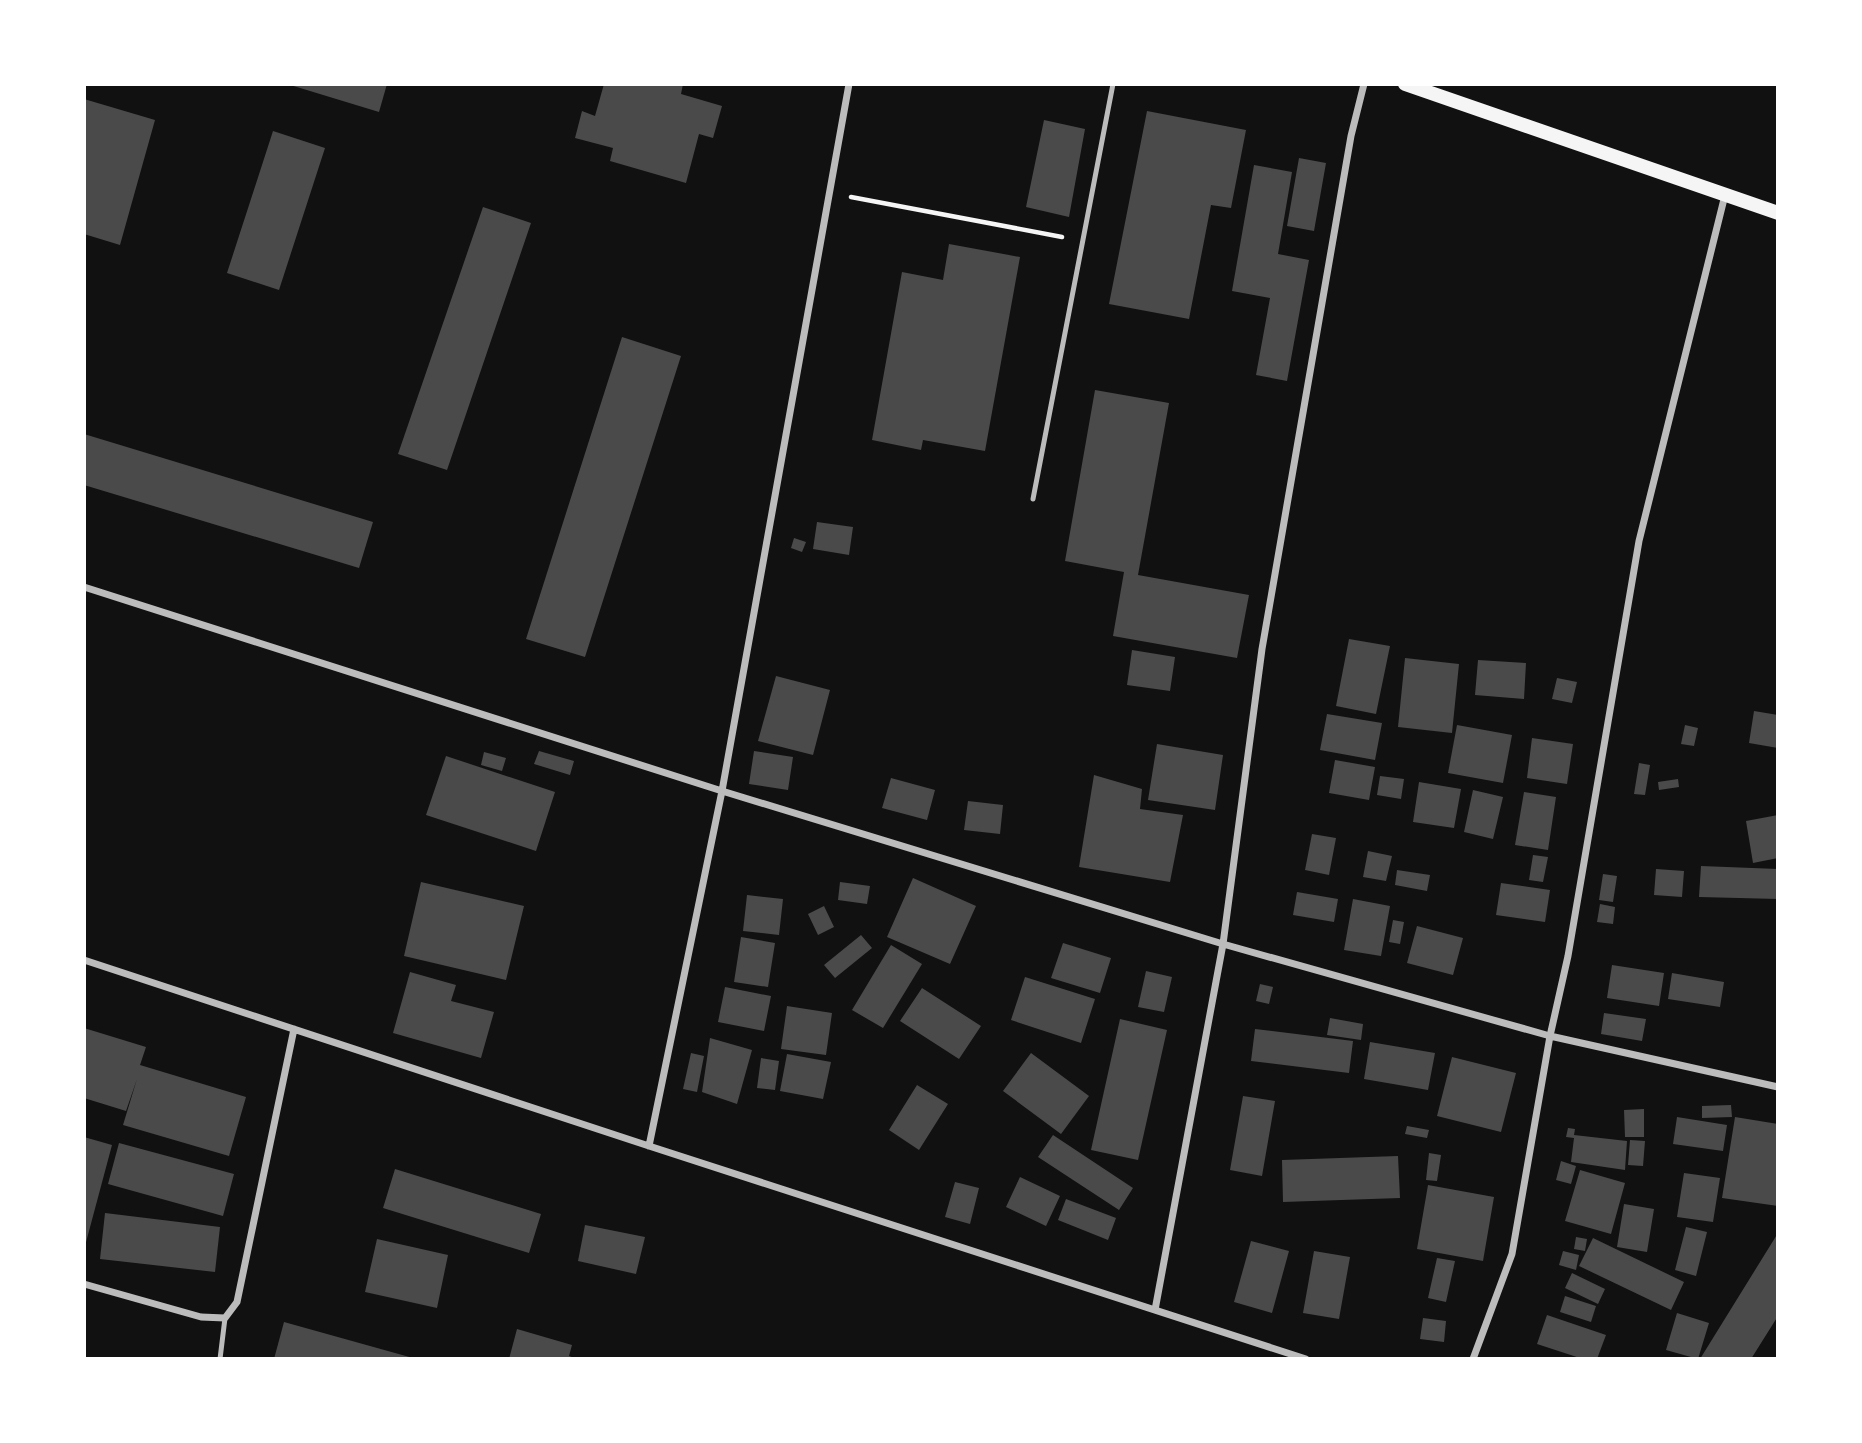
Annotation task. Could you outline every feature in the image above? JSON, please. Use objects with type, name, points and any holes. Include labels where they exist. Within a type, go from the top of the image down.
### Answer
[{"type":"main road","points":[[1405,84],[1778,213]]},
{"type":"street","points":[[649,1146],[722,791],[849,84]]},
{"type":"street","points":[[1155,1310],[1223,944],[1262,649],[1348,150],[1364,84]]},
{"type":"street","points":[[1473,1359],[1512,1254],[1550,1036],[1568,956],[1639,541],[1725,195]]},
{"type":"street","points":[[84,587],[722,791],[1223,944],[1550,1036],[1778,1087]]},
{"type":"street","points":[[84,960],[1306,1359]]},
{"type":"street","points":[[84,1284],[201,1317],[225,1318],[237,1302],[294,1028]]},
{"type":"lane","points":[[1033,499],[1113,84]]},
{"type":"lane","points":[[220,1359],[225,1318]]},
{"type":"path","points":[[829,193],[1083,241]]},
{"type":"building","points":[[287,84],[387,84],[379,112]]},
{"type":"building","points":[[604,84],[683,84],[681,94],[722,106],[713,138],[699,134],[686,183],[610,161],[613,148],[575,138],[582,111],[595,116]]},
{"type":"building","points":[[84,99],[155,120],[120,245],[84,234]]},
{"type":"building","points":[[1147,111],[1246,130],[1231,208],[1211,205],[1189,319],[1109,304]]},
{"type":"building","points":[[1044,120],[1085,129],[1069,217],[1026,207]]},
{"type":"building","points":[[273,131],[325,148],[279,290],[227,273]]},
{"type":"building","points":[[1299,158],[1326,163],[1314,231],[1287,226]]},
{"type":"building","points":[[1254,165],[1292,172],[1278,254],[1309,260],[1287,381],[1256,375],[1270,298],[1232,291]]},
{"type":"building","points":[[483,207],[531,223],[447,470],[398,454]]},
{"type":"building","points":[[949,244],[1020,257],[985,451],[923,440],[921,450],[872,440],[902,272],[943,280]]},
{"type":"building","points":[[622,337],[681,356],[585,657],[526,639]]},
{"type":"building","points":[[1095,390],[1169,403],[1138,575],[1249,595],[1237,658],[1113,636],[1124,572],[1065,561]]},
{"type":"building","points":[[84,434],[373,522],[359,568],[84,485]]},
{"type":"building","points":[[817,522],[853,527],[849,555],[813,549]]},
{"type":"building","points":[[794,538],[806,542],[802,552],[791,548]]},
{"type":"building","points":[[1349,639],[1390,646],[1376,714],[1336,706]]},
{"type":"building","points":[[1132,650],[1175,657],[1170,691],[1127,685]]},
{"type":"building","points":[[1405,658],[1459,664],[1452,733],[1398,727]]},
{"type":"building","points":[[1478,660],[1526,663],[1524,699],[1475,695]]},
{"type":"building","points":[[776,676],[830,690],[813,755],[758,741]]},
{"type":"building","points":[[1557,678],[1577,682],[1572,703],[1552,699]]},
{"type":"building","points":[[1754,711],[1778,715],[1778,748],[1749,743]]},
{"type":"building","points":[[1327,714],[1382,723],[1375,760],[1320,750]]},
{"type":"building","points":[[1457,725],[1512,735],[1503,783],[1448,773]]},
{"type":"building","points":[[1685,725],[1698,728],[1694,746],[1681,744]]},
{"type":"building","points":[[1532,738],[1573,744],[1567,784],[1527,778]]},
{"type":"building","points":[[1157,744],[1223,755],[1215,810],[1148,800]]},
{"type":"building","points":[[539,751],[574,761],[570,775],[534,764]]},
{"type":"building","points":[[754,751],[793,757],[788,790],[749,784]]},
{"type":"building","points":[[484,752],[506,758],[502,771],[481,765]]},
{"type":"building","points":[[446,756],[555,792],[536,851],[426,815]]},
{"type":"building","points":[[1335,760],[1375,767],[1369,800],[1329,793]]},
{"type":"building","points":[[1639,763],[1650,765],[1645,795],[1634,794]]},
{"type":"building","points":[[1094,775],[1142,789],[1140,809],[1183,815],[1170,882],[1079,867]]},
{"type":"building","points":[[1380,776],[1404,779],[1401,799],[1377,795]]},
{"type":"building","points":[[891,778],[935,790],[927,820],[882,808]]},
{"type":"building","points":[[1678,779],[1679,787],[1659,790],[1658,782]]},
{"type":"building","points":[[1419,782],[1461,789],[1454,828],[1413,822]]},
{"type":"building","points":[[1473,790],[1503,797],[1493,839],[1464,832]]},
{"type":"building","points":[[1524,792],[1556,797],[1548,850],[1515,845]]},
{"type":"building","points":[[968,801],[1003,805],[1000,834],[964,830]]},
{"type":"building","points":[[1778,815],[1778,858],[1753,863],[1746,821]]},
{"type":"building","points":[[1312,834],[1336,838],[1329,875],[1305,870]]},
{"type":"building","points":[[1368,851],[1392,856],[1386,881],[1363,877]]},
{"type":"building","points":[[1533,855],[1548,857],[1543,882],[1529,880]]},
{"type":"building","points":[[1701,866],[1778,869],[1778,899],[1699,897]]},
{"type":"building","points":[[1656,869],[1684,871],[1682,897],[1654,895]]},
{"type":"building","points":[[1397,870],[1430,875],[1427,891],[1395,885]]},
{"type":"building","points":[[1603,874],[1617,876],[1613,902],[1599,900]]},
{"type":"building","points":[[913,878],[976,906],[950,964],[887,937]]},
{"type":"building","points":[[421,882],[524,906],[506,980],[404,956]]},
{"type":"building","points":[[840,882],[870,886],[867,904],[838,900]]},
{"type":"building","points":[[1501,883],[1550,890],[1545,922],[1496,915]]},
{"type":"building","points":[[1297,892],[1338,899],[1334,922],[1293,915]]},
{"type":"building","points":[[747,895],[783,899],[779,935],[743,931]]},
{"type":"building","points":[[1353,899],[1390,906],[1381,956],[1344,950]]},
{"type":"building","points":[[1600,904],[1615,907],[1613,924],[1597,922]]},
{"type":"building","points":[[824,906],[834,927],[818,935],[808,914]]},
{"type":"building","points":[[1393,920],[1404,922],[1400,944],[1389,942]]},
{"type":"building","points":[[1417,926],[1463,938],[1453,975],[1407,963]]},
{"type":"building","points":[[861,935],[872,948],[835,978],[824,965]]},
{"type":"building","points":[[741,937],[775,943],[768,987],[734,982]]},
{"type":"building","points":[[1063,943],[1111,958],[1100,993],[1051,978]]},
{"type":"building","points":[[891,945],[922,964],[883,1028],[852,1010]]},
{"type":"building","points":[[1612,965],[1664,973],[1659,1006],[1607,998]]},
{"type":"building","points":[[1146,971],[1172,977],[1164,1012],[1138,1007]]},
{"type":"building","points":[[410,972],[456,985],[451,1001],[494,1012],[481,1058],[393,1033]]},
{"type":"building","points":[[1672,973],[1724,982],[1720,1007],[1668,999]]},
{"type":"building","points":[[1025,977],[1095,999],[1081,1043],[1011,1020]]},
{"type":"building","points":[[1260,984],[1273,987],[1269,1004],[1256,1001]]},
{"type":"building","points":[[725,987],[771,996],[764,1031],[718,1022]]},
{"type":"building","points":[[922,988],[981,1026],[959,1059],[900,1021]]},
{"type":"building","points":[[787,1006],[832,1013],[826,1055],[781,1049]]},
{"type":"building","points":[[1604,1013],[1646,1019],[1642,1041],[1601,1034]]},
{"type":"building","points":[[1330,1018],[1363,1024],[1361,1040],[1327,1035]]},
{"type":"building","points":[[1120,1019],[1167,1030],[1138,1160],[1091,1150]]},
{"type":"building","points":[[84,1028],[146,1047],[140,1065],[246,1097],[229,1156],[123,1125],[137,1079],[126,1111],[84,1098]]},
{"type":"building","points":[[1255,1029],[1353,1041],[1349,1073],[1251,1061]]},
{"type":"building","points":[[710,1038],[752,1050],[737,1104],[702,1092]]},
{"type":"building","points":[[1370,1042],[1435,1053],[1428,1090],[1364,1079]]},
{"type":"building","points":[[691,1053],[704,1056],[697,1092],[683,1089]]},
{"type":"building","points":[[1031,1053],[1089,1096],[1061,1134],[1003,1091]]},
{"type":"building","points":[[787,1054],[831,1062],[823,1099],[780,1091]]},
{"type":"building","points":[[1452,1057],[1516,1073],[1501,1132],[1437,1116]]},
{"type":"building","points":[[761,1058],[779,1061],[775,1090],[757,1088]]},
{"type":"building","points":[[917,1085],[948,1104],[919,1150],[889,1130]]},
{"type":"building","points":[[1243,1096],[1275,1101],[1262,1176],[1230,1170]]},
{"type":"building","points":[[1731,1105],[1732,1117],[1702,1118],[1702,1106]]},
{"type":"building","points":[[1644,1109],[1644,1137],[1625,1137],[1624,1110]]},
{"type":"building","points":[[1677,1117],[1727,1125],[1723,1151],[1673,1144]]},
{"type":"building","points":[[1735,1117],[1778,1124],[1778,1206],[1722,1198]]},
{"type":"building","points":[[1407,1126],[1429,1130],[1427,1138],[1405,1134]]},
{"type":"building","points":[[1568,1128],[1575,1129],[1574,1135],[1627,1141],[1625,1170],[1571,1162],[1574,1138],[1566,1137]]},
{"type":"building","points":[[1053,1135],[1133,1188],[1119,1210],[1038,1157]]},
{"type":"building","points":[[84,1137],[112,1145],[85,1246],[84,1246]]},
{"type":"building","points":[[1630,1140],[1645,1141],[1643,1166],[1628,1165]]},
{"type":"building","points":[[119,1143],[234,1174],[223,1216],[108,1184]]},
{"type":"building","points":[[1429,1153],[1441,1155],[1437,1181],[1426,1180]]},
{"type":"building","points":[[1398,1156],[1400,1198],[1283,1202],[1282,1160]]},
{"type":"building","points":[[1561,1161],[1576,1166],[1571,1184],[1556,1180]]},
{"type":"building","points":[[395,1169],[541,1214],[529,1253],[383,1208]]},
{"type":"building","points":[[1580,1170],[1625,1183],[1611,1234],[1565,1221]]},
{"type":"building","points":[[1684,1173],[1720,1178],[1713,1222],[1677,1217]]},
{"type":"building","points":[[1020,1177],[1060,1196],[1046,1226],[1006,1207]]},
{"type":"building","points":[[955,1182],[979,1188],[970,1224],[945,1217]]},
{"type":"building","points":[[1428,1185],[1494,1197],[1483,1261],[1417,1249]]},
{"type":"building","points":[[1066,1199],[1116,1218],[1108,1240],[1058,1220]]},
{"type":"building","points":[[1624,1204],[1654,1209],[1647,1252],[1617,1247]]},
{"type":"building","points":[[105,1213],[220,1227],[215,1272],[100,1259]]},
{"type":"building","points":[[585,1225],[645,1237],[636,1274],[578,1261]]},
{"type":"building","points":[[1686,1227],[1707,1232],[1696,1276],[1675,1270]]},
{"type":"building","points":[[1778,1233],[1778,1316],[1751,1359],[1700,1359]]},
{"type":"building","points":[[1576,1237],[1587,1239],[1585,1251],[1574,1249]]},
{"type":"building","points":[[1593,1238],[1684,1282],[1671,1310],[1579,1266]]},
{"type":"building","points":[[377,1239],[448,1255],[437,1308],[365,1292]]},
{"type":"building","points":[[1251,1241],[1289,1251],[1272,1313],[1234,1302]]},
{"type":"building","points":[[1314,1251],[1350,1257],[1339,1319],[1303,1313]]},
{"type":"building","points":[[1563,1251],[1579,1255],[1576,1270],[1559,1265]]},
{"type":"building","points":[[1437,1258],[1455,1261],[1446,1302],[1428,1298]]},
{"type":"building","points":[[1572,1273],[1605,1289],[1598,1304],[1565,1288]]},
{"type":"building","points":[[1565,1296],[1596,1306],[1591,1322],[1560,1312]]},
{"type":"building","points":[[1677,1313],[1709,1323],[1698,1359],[1666,1350]]},
{"type":"building","points":[[1547,1315],[1606,1335],[1597,1359],[1583,1359],[1537,1344]]},
{"type":"building","points":[[1423,1318],[1446,1321],[1444,1342],[1420,1339]]},
{"type":"building","points":[[284,1322],[413,1358],[413,1359],[274,1359]]},
{"type":"building","points":[[517,1329],[572,1345],[569,1356],[577,1359],[509,1359]]}]
